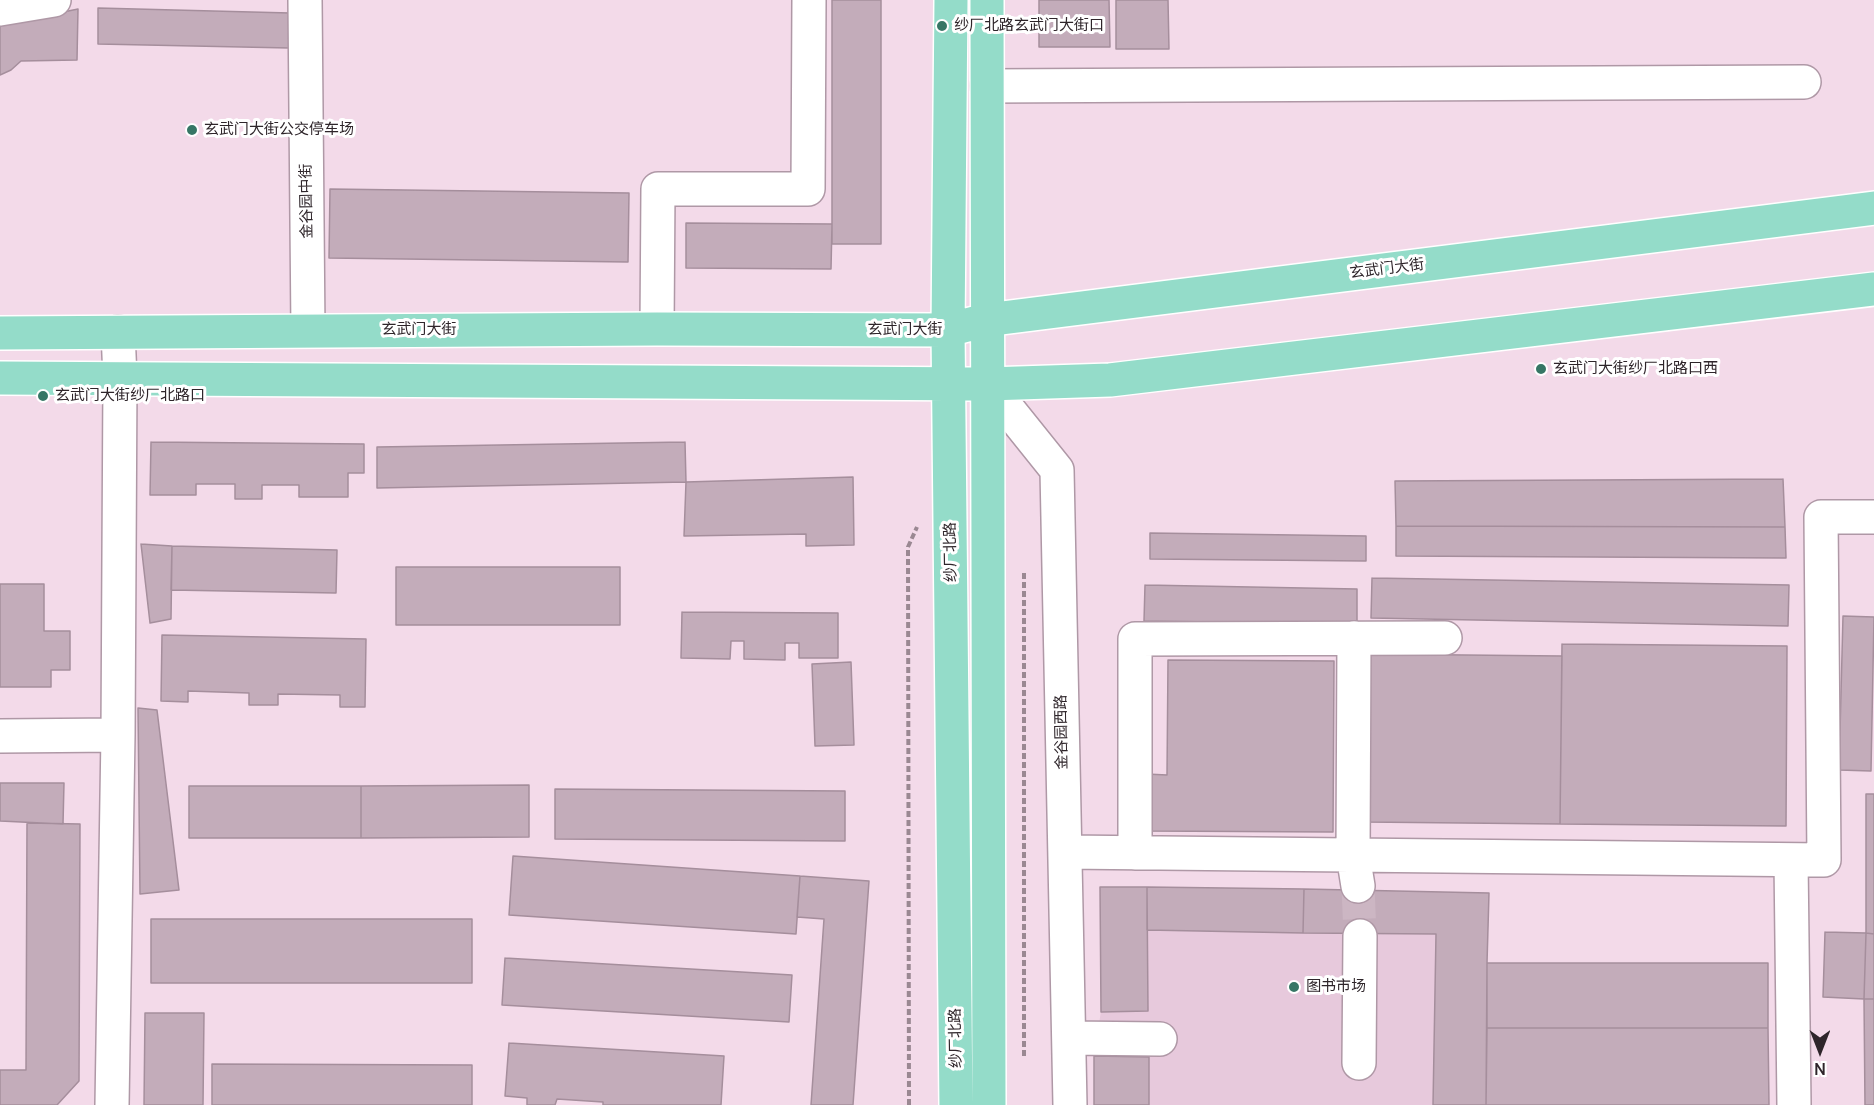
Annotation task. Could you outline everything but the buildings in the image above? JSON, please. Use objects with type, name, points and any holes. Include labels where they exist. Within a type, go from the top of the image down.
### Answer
[{"type":"main road","name":"纱厂北路","points":[[951,0],[948,330],[956,1105]]},
{"type":"main road","points":[[987,0],[989,1105]]},
{"type":"main road","name":"玄武门大街","points":[[0,333],[657,329],[948,330],[986,320],[1874,208]]},
{"type":"main road","points":[[0,378],[949,384],[1110,380],[1874,289]]},
{"type":"street","points":[[0,9],[54,0]]},
{"type":"street","name":"金谷园中街","points":[[304,0],[308,331]]},
{"type":"street","points":[[657,329],[658,189],[808,189],[809,0]]},
{"type":"street","points":[[987,86],[1804,82]]},
{"type":"street","points":[[112,1105],[118,735],[120,378],[118,332]]},
{"type":"street","name":"金谷园西路","points":[[988,384],[1057,470],[1070,1105]]},
{"type":"street","points":[[1065,852],[1135,853],[1355,871],[1824,860],[1821,517],[1874,517]]},
{"type":"street","points":[[1354,638],[1355,871]]},
{"type":"street","points":[[1135,853],[1135,639],[1445,638]]},
{"type":"street","points":[[0,736],[118,735]]},
{"type":"street","points":[[1791,860],[1794,1105]]},
{"type":"street","points":[[1359,1063],[1360,936]]},
{"type":"street","points":[[1069,1038],[1160,1039]]},
{"type":"path","points":[[909,1105],[908,548],[917,526]]},
{"type":"shaded area","name":"图书市场","points":[[1100,887],[1489,893],[1486,1105],[1094,1105],[1094,1056],[1101,1011]]},
{"type":"tunnel","points":[[1358,886],[1360,936]]},
{"type":"place","name":"纱厂北路玄武门大街口","points":[[942,26]]},
{"type":"place","name":"玄武门大街公交停车场","points":[[192,130]]},
{"type":"place","name":"玄武门大街纱厂北路口西","points":[[1541,369]]},
{"type":"place","name":"玄武门大街纱厂北路口","points":[[43,396]]},
{"type":"place","name":"图书市场","points":[[1294,987]]}]
